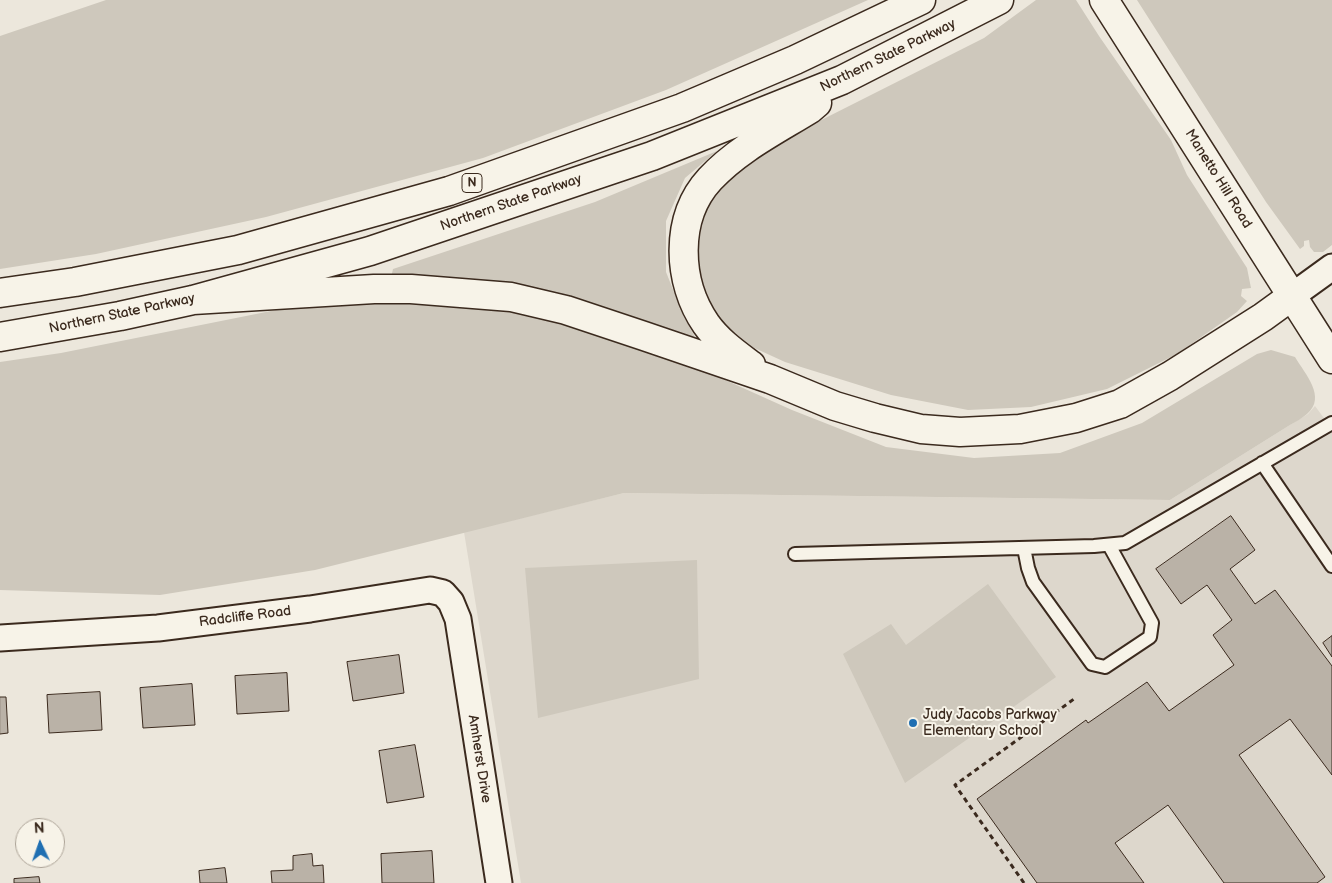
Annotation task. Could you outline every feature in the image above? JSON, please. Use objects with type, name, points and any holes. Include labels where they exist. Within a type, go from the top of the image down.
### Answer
[{"type":"main road","name":"N","points":[[0,293],[75,282],[238,250],[449,191],[682,108],[795,60],[921,0]]},
{"type":"main road","name":"Northern State Parkway","points":[[0,337],[111,318],[193,300],[370,251],[633,162],[842,80],[999,0]]},
{"type":"main road","name":"Manetto Hill Road","points":[[1110,9],[1332,359]]},
{"type":"main road","points":[[770,380],[725,346],[706,325],[695,304],[685,277],[683,251],[685,227],[695,202],[709,180],[727,163],[744,150],[810,109],[842,80]]},
{"type":"main road","points":[[193,300],[412,288],[511,297],[566,310],[770,380],[835,406],[875,418],[921,428],[960,432],[1020,429],[1076,418],[1120,404],[1170,376],[1264,317],[1292,296]]},
{"type":"street","points":[[1292,296],[1332,267]]},
{"type":"street","name":"Radcliffe Road","points":[[0,638],[158,628],[310,609],[430,590],[443,593],[451,602],[458,619],[460,635]]},
{"type":"street","name":"Amherst Drive","points":[[460,635],[499,883]]},
{"type":"lane","points":[[795,554],[1024,548],[1125,543],[1332,422]]},
{"type":"lane","points":[[1262,463],[1332,566]]},
{"type":"lane","points":[[1024,548],[1033,582],[1092,664],[1105,667],[1150,637],[1152,623],[1109,545]]},
{"type":"path","points":[[1024,883],[955,785],[1074,699]]},
{"type":"shaded area","points":[[106,0],[868,0],[666,90],[483,158],[266,217],[96,254],[0,269],[0,36]]},
{"type":"shaded area","points":[[1036,0],[1076,0],[1171,140],[1187,175],[1247,268],[1251,288],[1242,289],[1241,296],[1247,301],[1237,312],[1177,354],[1107,389],[1031,407],[968,410],[891,395],[785,362],[737,340],[710,305],[697,264],[699,222],[710,196],[746,158],[984,38]]},
{"type":"shaded area","points":[[1137,0],[1332,0],[1332,245],[1323,252],[1314,252],[1310,247],[1309,240],[1304,241],[1304,246],[1300,249],[1266,202]]},
{"type":"shaded area","points":[[717,151],[685,178],[666,221],[666,272],[684,317],[695,337],[491,284],[446,278],[391,278],[393,269],[595,202]]},
{"type":"shaded area","points":[[408,300],[500,307],[601,331],[703,370],[792,410],[886,447],[974,458],[1060,453],[1142,423],[1257,354],[1271,350],[1295,357],[1312,386],[1315,400],[1313,407],[1307,414],[1170,500],[624,493],[315,570],[160,595],[0,590],[0,362],[61,353],[296,306]]},
{"type":"shaded area","name":"Judy Jacobs Parkway Elementary School","points":[[1315,406],[1332,429],[1332,883],[521,883],[464,532],[624,493],[1170,500],[1308,414]]},
{"type":"shaded area","points":[[697,560],[699,679],[538,718],[525,568]]},
{"type":"shaded area","points":[[988,584],[1056,677],[905,783],[843,654],[891,624],[906,645]]},
{"type":"building","points":[[1231,516],[1255,550],[1230,569],[1255,604],[1275,590],[1332,666],[1332,775],[1290,719],[1239,755],[1325,877],[1317,883],[1224,883],[1168,805],[1115,843],[1144,883],[1037,883],[977,799],[1086,720],[1088,723],[1147,682],[1169,711],[1234,665],[1213,635],[1232,620],[1207,585],[1181,604],[1156,569]]},
{"type":"building","points":[[1332,636],[1332,657],[1323,643]]},
{"type":"building","points":[[399,655],[404,693],[353,701],[347,662]]},
{"type":"building","points":[[287,673],[289,711],[237,714],[235,676]]},
{"type":"building","points":[[192,684],[195,725],[143,728],[140,688]]},
{"type":"building","points":[[100,692],[102,730],[49,733],[47,695]]},
{"type":"building","points":[[0,697],[6,697],[8,733],[0,734]]},
{"type":"building","points":[[415,745],[424,797],[387,803],[379,751]]},
{"type":"building","points":[[432,851],[434,883],[382,883],[381,854]]},
{"type":"building","points":[[312,854],[313,866],[323,865],[324,883],[272,883],[271,871],[293,870],[293,856]]},
{"type":"building","points":[[225,868],[227,883],[200,883],[199,871]]},
{"type":"building","points":[[39,877],[40,883],[14,883],[14,879]]},
{"type":"place","name":"Judy Jacobs Parkway Elementary School","points":[[913,723]]}]
